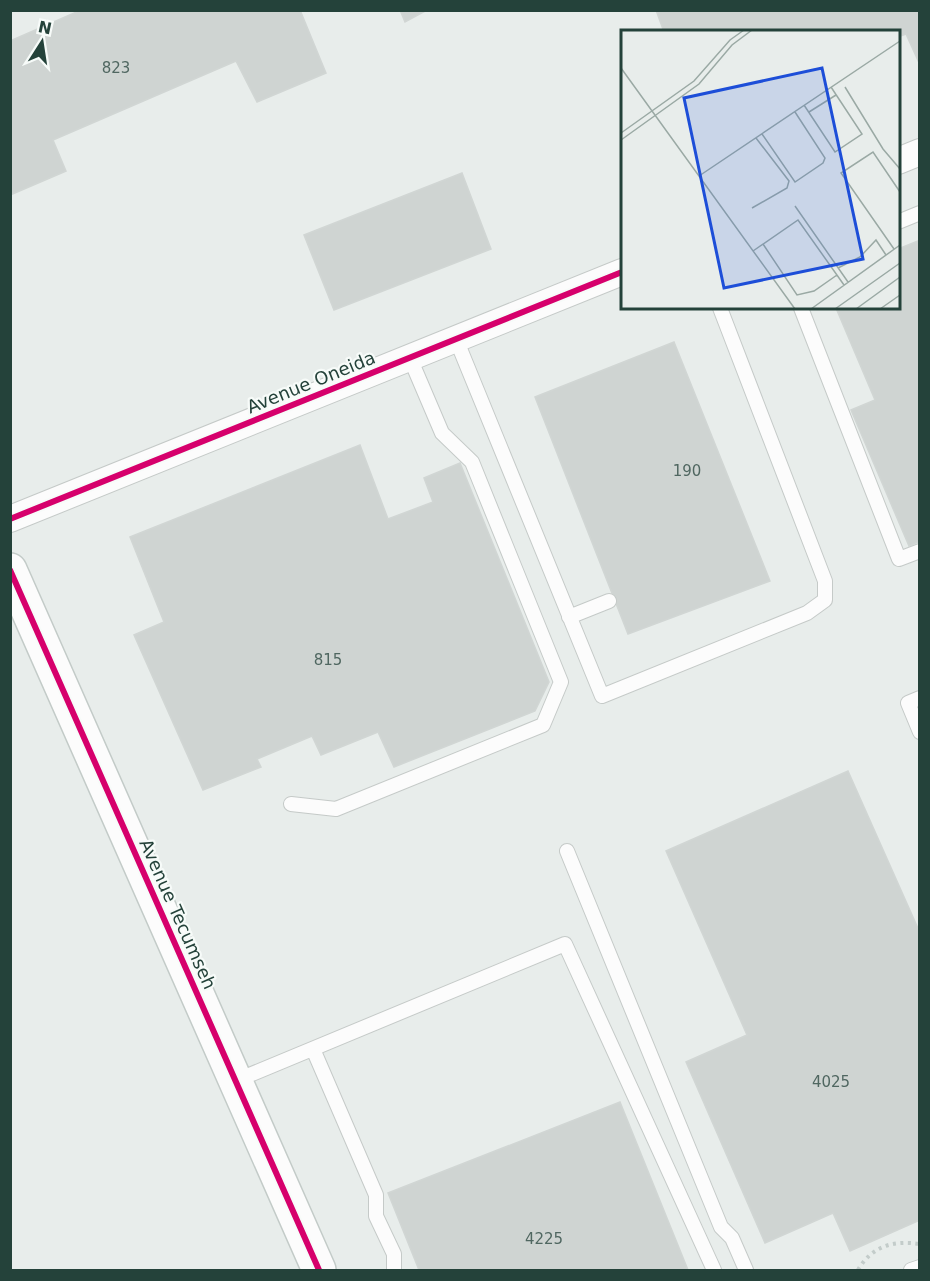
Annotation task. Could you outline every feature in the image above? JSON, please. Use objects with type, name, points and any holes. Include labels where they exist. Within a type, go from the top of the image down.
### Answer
[{"type":"street","points":[[900,160],[920,152]]},
{"type":"street","name":"Avenue Oneida","points":[[10,519],[621,272]]},
{"type":"street","name":"Avenue Tecumseh","points":[[10,570],[319,1270]]},
{"type":"lane","points":[[900,221],[920,213]]},
{"type":"lane","points":[[456,339],[602,696],[807,614],[825,600],[825,581],[720,309]]},
{"type":"lane","points":[[801,309],[899,559],[920,551]]},
{"type":"lane","points":[[291,804],[336,809],[543,725],[561,682],[472,462],[442,433],[410,358]]},
{"type":"lane","points":[[569,617],[609,601]]},
{"type":"lane","points":[[920,699],[908,703],[920,732]]},
{"type":"lane","points":[[567,851],[721,1227],[732,1238],[746,1270]]},
{"type":"lane","points":[[235,1081],[565,944],[714,1270]]},
{"type":"lane","points":[[313,1049],[376,1195],[376,1216],[394,1254],[394,1270]]},
{"type":"lane","points":[[910,1270],[920,1267]]},
{"type":"path","points":[[858,1270],[867,1257],[885,1245],[920,1244]]},
{"type":"building","points":[[81,10],[300,10],[326,73],[257,102],[236,61],[53,140],[66,171],[10,195],[10,41]]},
{"type":"building","points":[[400,10],[427,10],[405,22]]},
{"type":"building","points":[[656,10],[920,10],[920,65],[906,34],[900,36],[900,30],[663,30]]},
{"type":"building","points":[[462,173],[491,249],[334,310],[304,235]]},
{"type":"building","points":[[920,240],[920,541],[909,546],[851,410],[875,400],[836,309],[900,309],[900,248]]},
{"type":"building","points":[[674,342],[770,581],[628,634],[535,397]]},
{"type":"building","points":[[360,445],[388,519],[433,502],[424,478],[460,463],[549,682],[535,711],[394,767],[378,732],[321,755],[312,736],[257,759],[261,767],[203,790],[134,635],[164,622],[130,537]]},
{"type":"building","points":[[848,771],[920,933],[920,1220],[850,1251],[833,1213],[765,1243],[686,1062],[747,1035],[666,851]]},
{"type":"building","points":[[620,1102],[688,1270],[419,1270],[388,1193]]},
{"type":"cycle path","points":[[10,519],[621,272]]},
{"type":"cycle path","points":[[10,570],[319,1270]]}]
